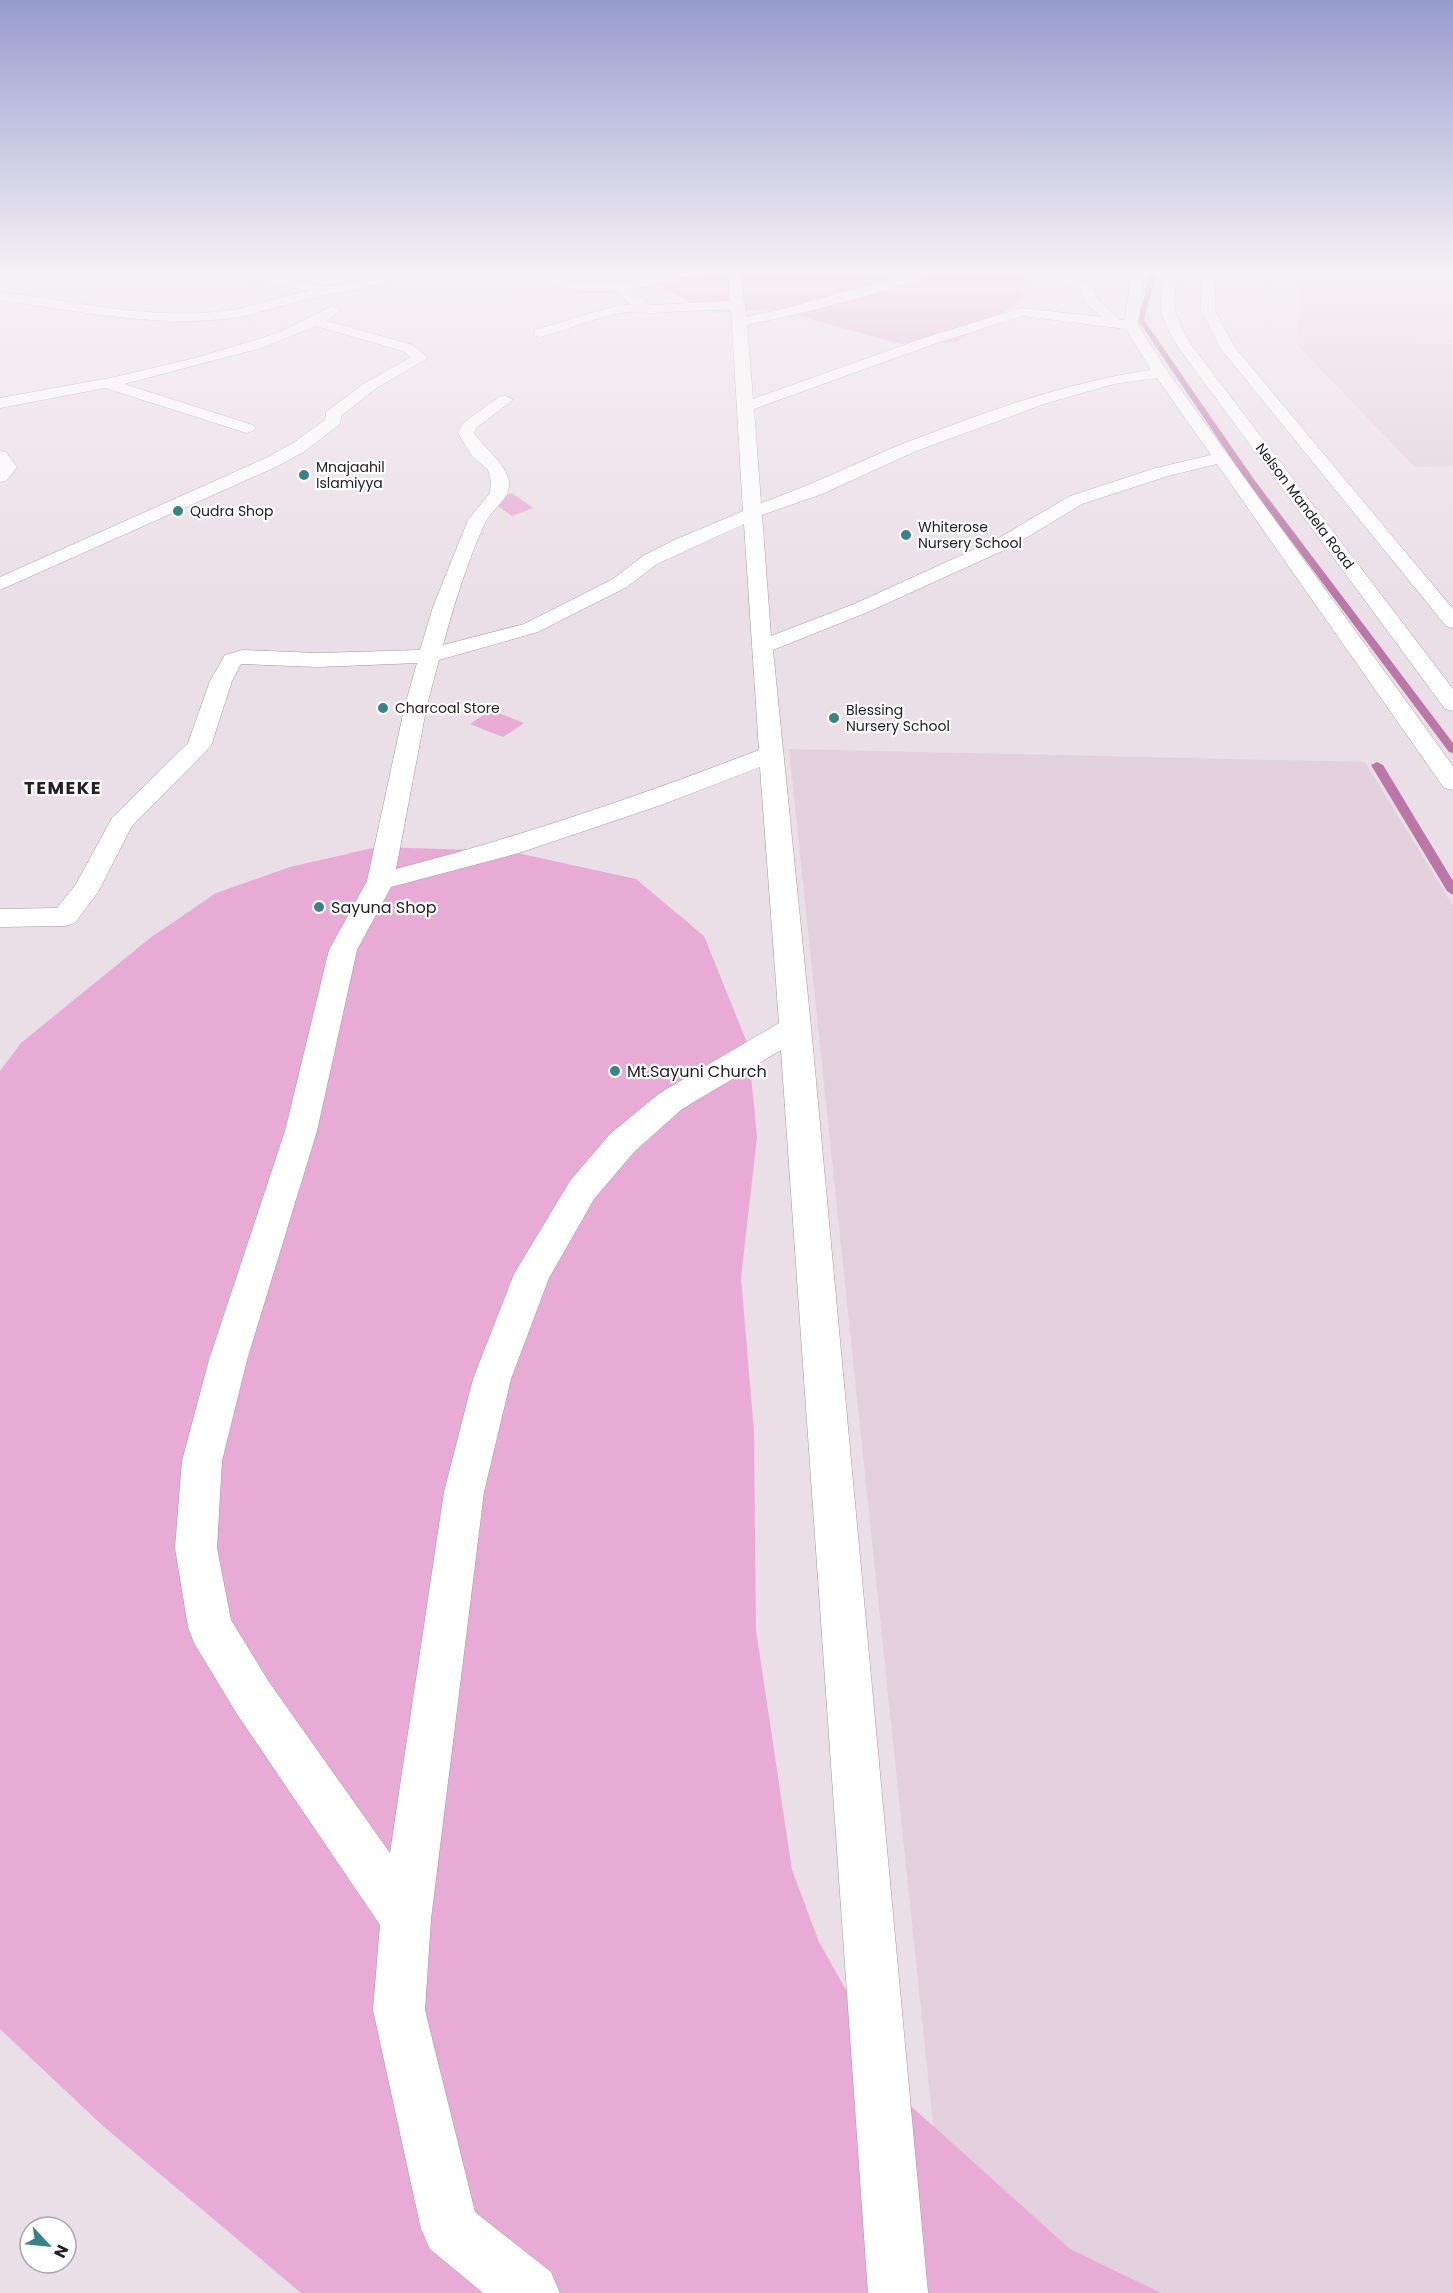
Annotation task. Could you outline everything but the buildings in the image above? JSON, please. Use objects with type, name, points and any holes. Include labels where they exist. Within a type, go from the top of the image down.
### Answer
[{"type":"street","points":[[0,403],[130,378]]},
{"type":"street","points":[[0,584],[272,462],[322,431],[334,421],[332,415],[350,400],[388,378]]},
{"type":"street","points":[[746,378],[761,647],[796,1027],[898,2293]]},
{"type":"street","points":[[748,406],[826,378]]},
{"type":"street","points":[[0,918],[65,917],[88,886],[121,823],[199,746],[221,681],[233,660],[242,657],[318,660],[429,656],[531,628],[620,583],[650,560],[680,544],[752,513],[816,490],[910,447],[1041,400],[1127,378]]},
{"type":"street","points":[[1164,378],[1453,783]]},
{"type":"street","name":"Nelson Mandela Road","points":[[1208,378],[1453,704]]},
{"type":"street","points":[[1252,378],[1453,622]]},
{"type":"street","points":[[107,384],[247,428]]},
{"type":"street","points":[[406,1919],[253,1698],[210,1627],[196,1548],[202,1461],[228,1360],[301,1131],[343,950],[380,881],[399,778],[443,607],[477,520],[499,494],[501,481],[496,468],[478,452],[466,433],[469,426],[504,400]]},
{"type":"street","points":[[0,456],[8,467],[0,477]]},
{"type":"street","points":[[761,647],[861,608],[1004,543],[1076,500],[1162,472],[1220,458]]},
{"type":"street","points":[[380,881],[521,843],[655,799],[771,754]]},
{"type":"street","points":[[530,2293],[450,2229],[399,2010],[406,1919],[464,1492],[492,1379],[532,1274],[582,1190],[622,1143],[671,1101],[796,1027]]},
{"type":"shaded area","points":[[1329,378],[1453,378],[1453,466],[1415,467]]},
{"type":"shaded area","points":[[512,493],[533,508],[512,516],[492,502]]},
{"type":"shaded area","points":[[491,710],[524,723],[503,737],[470,724]]},
{"type":"shaded area","points":[[789,749],[1365,762],[1453,906],[1453,2293],[1046,2293],[950,2286]]},
{"type":"shaded area","points":[[377,847],[508,851],[636,879],[704,936],[748,1045],[757,1137],[741,1278],[754,1432],[756,1630],[792,1870],[819,1942],[912,2107],[1070,2249],[1161,2293],[301,2293],[103,2126],[0,2029],[0,1071],[21,1043],[150,938],[216,893],[290,867]]},
{"type":"waterway","points":[[1181,378],[1250,480],[1453,750]]},
{"type":"waterway","points":[[1377,765],[1453,891]]},
{"type":"place","name":"Mnajaahil Islamiyya","points":[[304,475]]},
{"type":"place","name":"Qudra Shop","points":[[178,511]]},
{"type":"place","name":"Whiterose Nursery School","points":[[906,535]]},
{"type":"place","name":"Charcoal Store","points":[[383,708]]},
{"type":"place","name":"Blessing Nursery School","points":[[834,718]]},
{"type":"place","name":"Sayuna Shop","points":[[319,907]]},
{"type":"place","name":"Mt.Sayuni Church","points":[[615,1071]]},
{"type":"district","name":"TEMEKE","points":[[63,787]]}]
